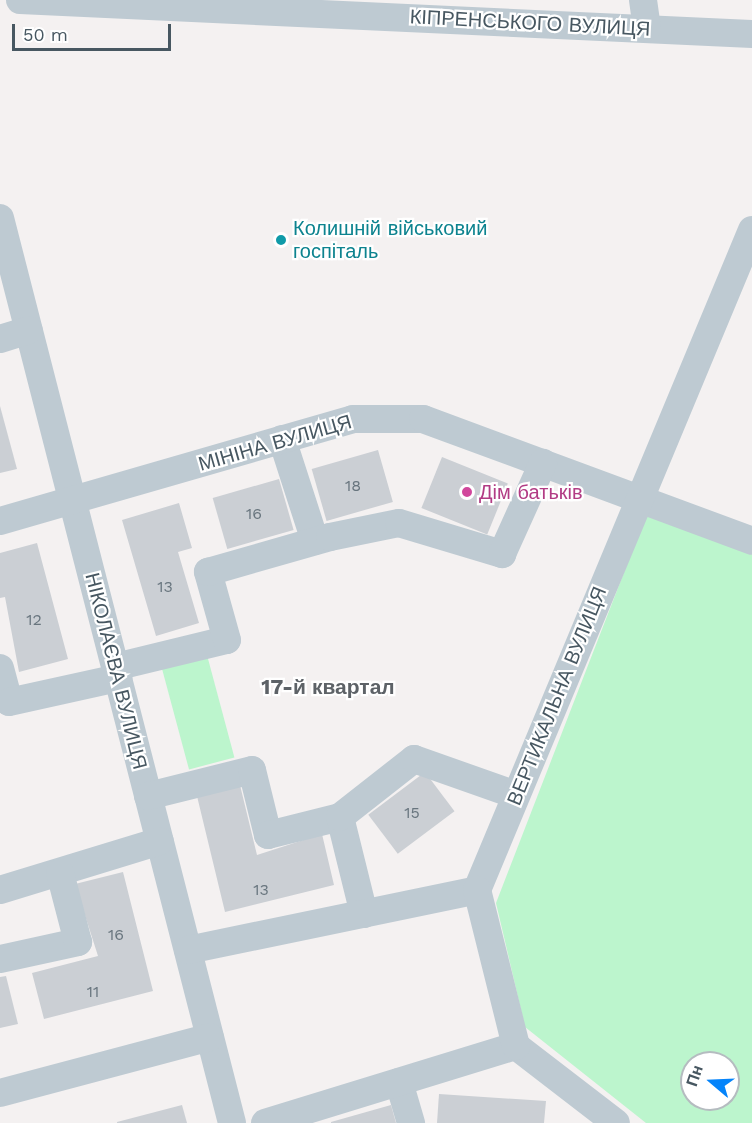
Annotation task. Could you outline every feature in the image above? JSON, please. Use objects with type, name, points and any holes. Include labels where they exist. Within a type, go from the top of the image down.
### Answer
[{"type":"street","name":"КІПРЕНСЬКОГО ВУЛИЦЯ","points":[[20,0],[752,34]]},
{"type":"street","points":[[643,0],[647,28]]},
{"type":"street","name":"НІКОЛАЄВА ВУЛИЦЯ","points":[[0,218],[232,1123]]},
{"type":"street","name":"ВЕРТИКАЛЬНА ВУЛИЦЯ","points":[[477,890],[638,497],[752,230]]},
{"type":"street","points":[[0,339],[29,330]]},
{"type":"street","name":"МІНІНА ВУЛИЦЯ","points":[[0,521],[73,502],[353,418],[423,419],[752,541]]},
{"type":"street","points":[[282,440],[315,541]]},
{"type":"street","points":[[0,668],[5,704],[227,640],[208,572],[315,541],[399,523],[502,555],[543,463]]},
{"type":"street","points":[[148,796],[252,770],[268,835],[340,817],[414,759],[516,795]]},
{"type":"street","points":[[340,817],[364,914]]},
{"type":"street","points":[[0,890],[160,841]]},
{"type":"street","points":[[0,959],[78,942],[60,873]]},
{"type":"street","points":[[188,950],[477,890],[516,1046],[616,1123]]},
{"type":"street","points":[[0,1093],[210,1037]]},
{"type":"street","points":[[265,1123],[516,1046]]},
{"type":"street","points":[[399,1082],[411,1123]]},
{"type":"green space","points":[[647,513],[752,554],[752,1123],[646,1123],[525,1027],[496,903]]},
{"type":"green space","points":[[207,655],[234,757],[189,770],[162,667]]},
{"type":"building","points":[[0,406],[17,469],[0,473]]},
{"type":"building","points":[[378,450],[393,502],[327,521],[312,469]]},
{"type":"building","points":[[442,457],[508,484],[487,535],[421,508]]},
{"type":"building","points":[[279,479],[294,530],[227,549],[213,498]]},
{"type":"building","points":[[179,503],[192,548],[178,552],[199,623],[156,636],[122,520]]},
{"type":"building","points":[[37,543],[68,659],[19,672],[5,597],[0,598],[0,553]]},
{"type":"building","points":[[425,772],[454,811],[398,854],[368,815]]},
{"type":"building","points":[[239,781],[257,855],[322,834],[334,885],[225,912],[196,792]]},
{"type":"building","points":[[123,872],[153,991],[44,1019],[32,973],[98,956],[75,884]]},
{"type":"building","points":[[6,976],[18,1024],[0,1028],[0,977]]},
{"type":"building","points":[[439,1094],[546,1101],[544,1123],[437,1123]]},
{"type":"building","points":[[182,1105],[187,1123],[117,1123],[117,1122]]},
{"type":"building","points":[[391,1105],[396,1123],[331,1123],[331,1122]]},
{"type":"place","name":"Колишній військовий госпіталь","points":[[281,240]]},
{"type":"place","name":"Дім батьків","points":[[467,492]]},
{"type":"district","name":"17-й квартал","points":[[328,687]]}]
